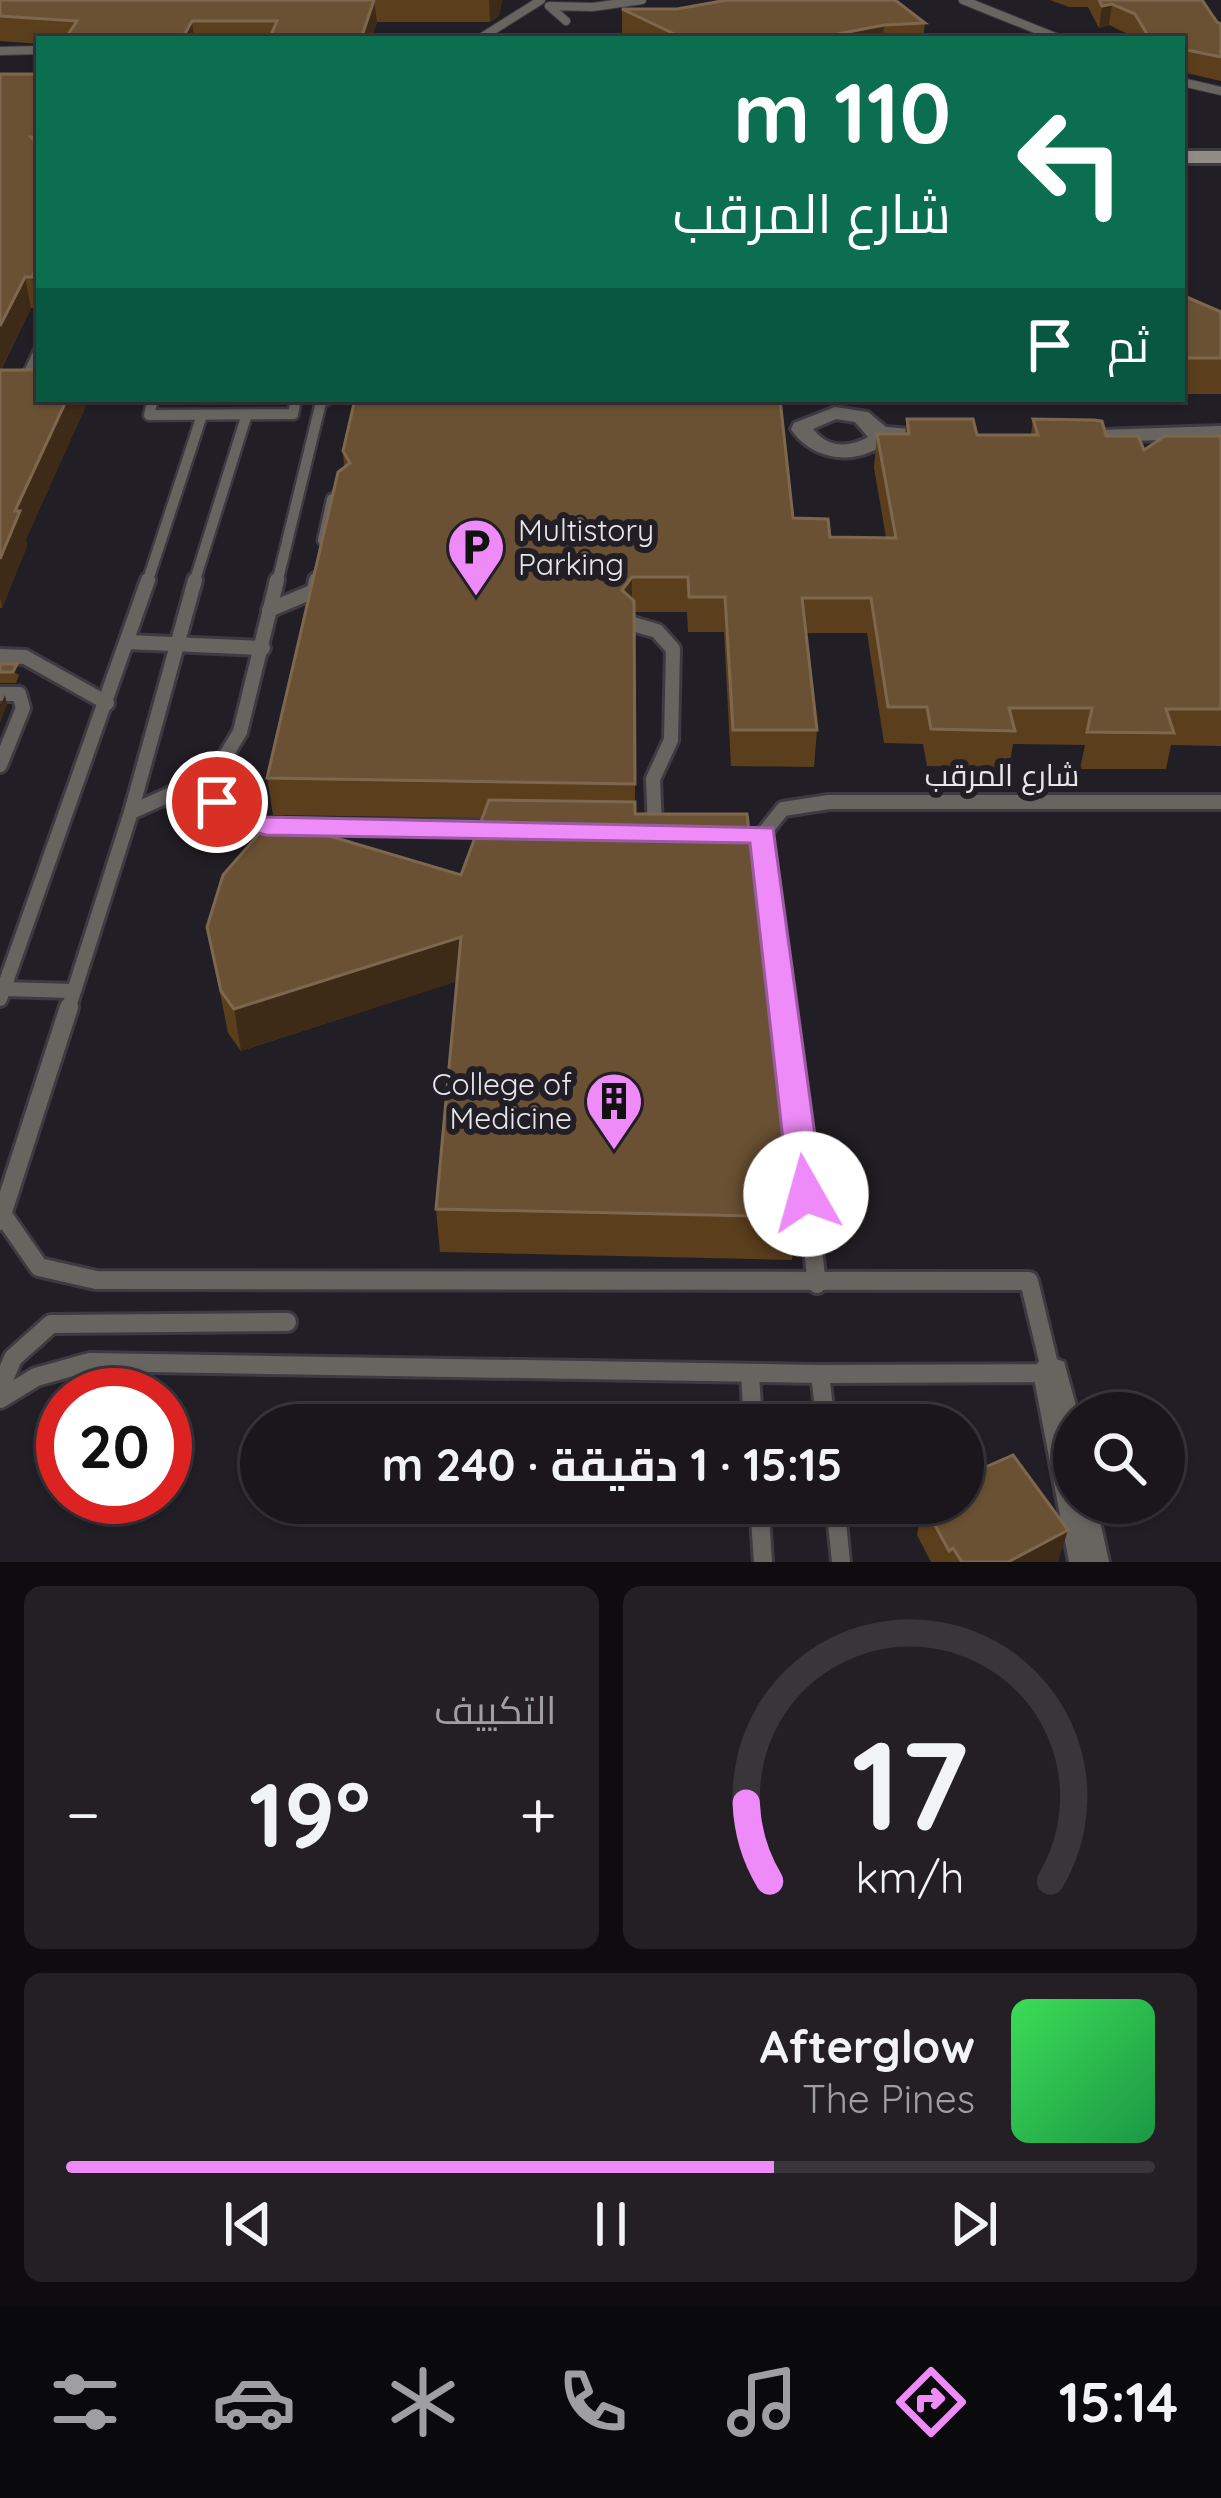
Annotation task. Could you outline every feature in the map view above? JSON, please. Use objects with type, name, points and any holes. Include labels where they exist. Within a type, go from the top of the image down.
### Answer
[{"type":"street","points":[[880,433],[863,448],[827,449],[808,441],[802,429],[821,407],[861,416],[880,433],[949,437]]},
{"type":"street","points":[[1053,439],[1132,432],[1221,432]]},
{"type":"street","points":[[1051,1373],[1055,1392]]},
{"type":"street","points":[[1081,1524],[1089,1562]]},
{"type":"lane","points":[[484,36],[541,0]]},
{"type":"lane","points":[[566,21],[549,6],[642,0]]},
{"type":"lane","points":[[963,0],[1053,36]]},
{"type":"lane","points":[[0,51],[36,50]]},
{"type":"lane","points":[[1185,83],[1221,91]]},
{"type":"lane","points":[[18,396],[36,357]]},
{"type":"lane","points":[[152,402],[149,415],[246,417],[293,414],[295,402]]},
{"type":"lane","points":[[131,812],[214,775],[240,732],[321,402]]},
{"type":"lane","points":[[73,991],[2,994],[202,415]]},
{"type":"lane","points":[[0,1400],[36,1377],[90,1362],[820,1375],[1051,1373],[1029,1281],[96,1280],[38,1267],[1,1217],[131,812],[175,644],[246,417]]},
{"type":"lane","points":[[321,550],[332,499],[344,494]]},
{"type":"lane","points":[[269,610],[314,591],[317,571]]},
{"type":"lane","points":[[633,624],[657,631],[673,649],[671,740],[653,779],[655,829]]},
{"type":"lane","points":[[127,642],[263,648]]},
{"type":"lane","points":[[0,656],[25,656],[106,703]]},
{"type":"lane","points":[[0,694],[19,694],[23,708],[0,765]]},
{"type":"lane","points":[[214,775],[217,802],[234,817],[266,826],[518,828]]},
{"type":"lane","name":"شارع المرقب","points":[[764,834],[783,809],[829,802],[1221,802]]},
{"type":"lane","points":[[632,829],[677,830]]},
{"type":"lane","points":[[742,833],[764,834],[817,1284]]},
{"type":"lane","points":[[0,1389],[13,1358],[51,1324],[287,1322]]},
{"type":"lane","points":[[750,1373],[752,1404]]},
{"type":"lane","points":[[820,1375],[823,1404]]},
{"type":"lane","points":[[761,1524],[764,1562]]},
{"type":"lane","points":[[837,1524],[841,1562]]},
{"type":"building","points":[[0,0],[374,0],[362,36],[270,36],[277,21],[192,21],[184,36],[67,36],[77,21],[0,16]]},
{"type":"building","points":[[727,0],[895,0],[925,23],[827,36],[679,36],[622,9],[677,9]]},
{"type":"building","points":[[1099,0],[1202,0],[1221,24],[1221,57],[1185,50],[1185,36],[1148,36],[1135,14],[1112,4],[1102,6]]},
{"type":"building","points":[[0,74],[36,74],[36,137],[31,137],[36,142],[36,270],[32,277],[25,277],[0,326]]},
{"type":"building","points":[[1185,296],[1221,312],[1221,358],[1185,358]]},
{"type":"building","points":[[0,370],[36,370],[36,402],[66,402],[15,511],[20,511],[0,559]]},
{"type":"building","points":[[354,402],[780,402],[793,518],[828,519],[830,537],[896,538],[877,434],[909,434],[907,419],[973,419],[977,435],[1038,435],[1033,419],[1102,421],[1106,436],[1138,436],[1144,450],[1165,436],[1221,436],[1221,709],[1166,709],[1174,733],[1087,732],[1092,708],[1009,708],[1015,731],[931,729],[927,707],[888,707],[871,598],[802,598],[817,730],[733,730],[725,597],[689,597],[688,577],[632,577],[622,590],[634,601],[635,784],[267,778],[338,472],[350,463],[343,451]]},
{"type":"building","points":[[0,664],[17,664],[13,672],[0,672]]},
{"type":"building","name":"College of Medicine","points":[[489,800],[635,802],[635,814],[747,814],[796,1217],[436,1209],[461,937],[234,1009],[221,991],[207,927],[223,875],[272,819],[461,875]]},
{"type":"building","points":[[1013,1455],[1053,1510],[1053,1524],[1064,1524],[1068,1530],[1008,1562],[962,1562],[953,1548],[949,1551],[934,1524],[984,1524],[984,1468]]},
{"type":"place","name":"Multistory Parking","points":[[476,598]]},
{"type":"place","name":"College of Medicine","points":[[614,1152]]},
{"type":"route","points":[[217,802],[234,817],[266,826],[764,834],[806,1194]]}]
